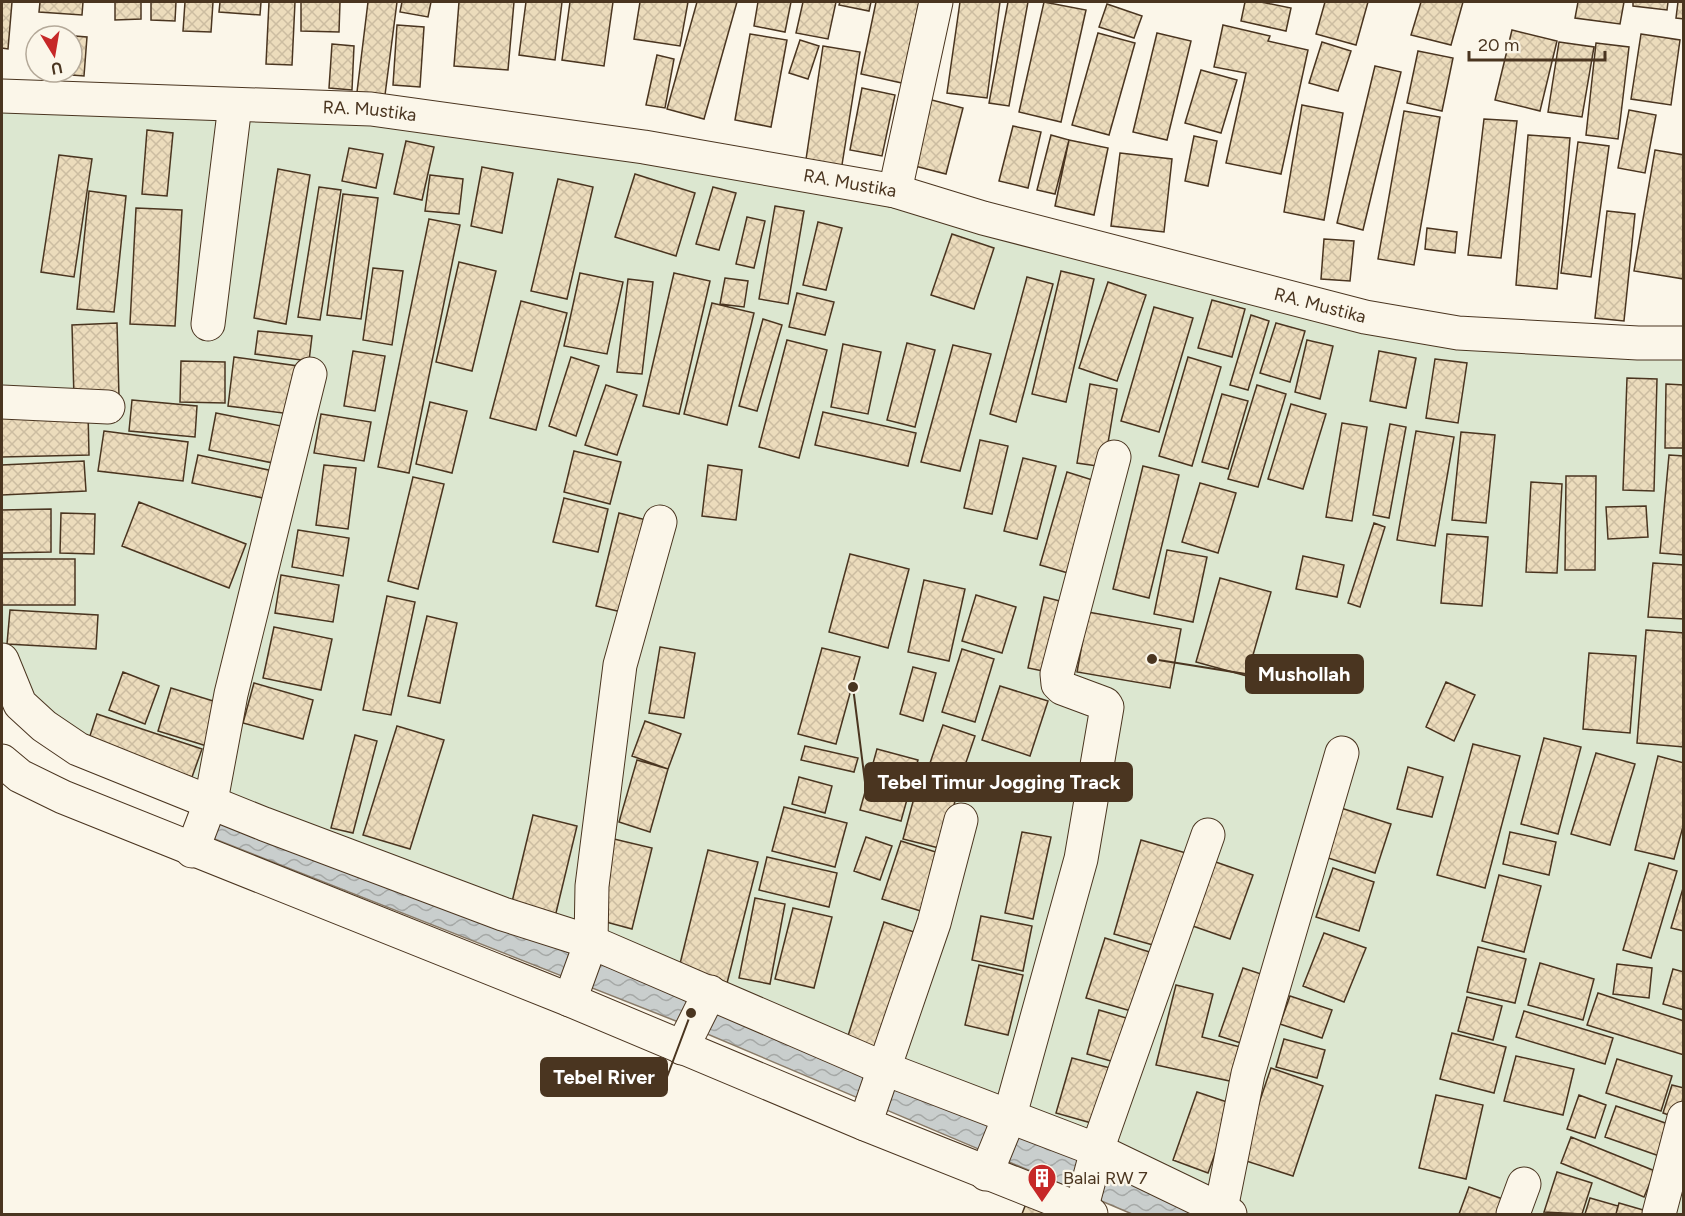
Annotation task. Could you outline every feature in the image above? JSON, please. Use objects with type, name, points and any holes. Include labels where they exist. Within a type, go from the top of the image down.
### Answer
[{"type":"street","points":[[895,191],[936,2]]},
{"type":"street","name":"RA. Mustika","points":[[2,96],[371,109],[644,147],[895,191],[983,218],[1365,317],[1458,333],[1638,343],[1683,343]]},
{"type":"street","points":[[208,324],[235,105]]},
{"type":"street","points":[[202,824],[231,694],[310,374]]},
{"type":"street","points":[[2,402],[108,407]]},
{"type":"street","points":[[989,1168],[1008,1120],[1081,859],[1107,711],[1105,704],[1062,688],[1058,684],[1057,674],[1114,457]]},
{"type":"street","points":[[572,995],[589,950],[592,886],[620,665],[660,522]]},
{"type":"street","points":[[2,660],[20,704],[44,726],[202,824],[572,995],[686,1039],[867,1117],[1086,1207],[1096,1155],[1208,835]]},
{"type":"street","points":[[2,761],[20,776],[63,797],[202,824],[264,824],[503,914],[707,996],[882,1070],[1096,1155],[1224,1213],[1248,1074],[1342,753]]},
{"type":"street","points":[[867,1117],[934,923],[961,820]]},
{"type":"street","points":[[686,1039],[707,996]]},
{"type":"street","points":[[1659,1215],[1683,1118]]},
{"type":"green space","points":[[2,99],[235,105],[644,147],[1458,333],[1683,338],[1683,1214],[1178,1214],[211,801],[44,726],[2,648]]},
{"type":"water","points":[[213,811],[570,953],[699,1001],[1092,1161],[1204,1214],[1132,1214],[686,1025],[202,834]]},
{"type":"building","points":[[2,2],[12,2],[8,49],[2,48]]},
{"type":"building","points":[[40,2],[83,2],[82,15],[39,12]]},
{"type":"building","points":[[115,2],[141,2],[141,19],[115,20]]},
{"type":"building","points":[[151,2],[176,2],[175,21],[151,20]]},
{"type":"building","points":[[185,2],[213,2],[211,32],[183,31]]},
{"type":"building","points":[[220,2],[261,2],[260,15],[219,12]]},
{"type":"building","points":[[269,2],[295,2],[292,65],[266,64]]},
{"type":"building","points":[[301,2],[340,2],[339,32],[301,31]]},
{"type":"building","points":[[368,2],[397,2],[385,95],[357,92]]},
{"type":"building","points":[[402,2],[431,2],[428,17],[400,12]]},
{"type":"building","points":[[459,2],[514,2],[508,70],[454,66]]},
{"type":"building","points":[[526,2],[562,2],[555,60],[519,55]]},
{"type":"building","points":[[570,2],[613,2],[604,66],[562,60]]},
{"type":"building","points":[[640,2],[688,2],[680,46],[634,39]]},
{"type":"building","points":[[697,2],[737,2],[704,119],[667,109]]},
{"type":"building","points":[[758,2],[791,2],[785,32],[754,26]]},
{"type":"building","points":[[803,2],[836,2],[828,39],[796,33]]},
{"type":"building","points":[[840,2],[871,2],[869,11],[839,5]]},
{"type":"building","points":[[876,2],[919,2],[902,83],[861,74]]},
{"type":"building","points":[[960,2],[1000,2],[987,98],[947,93]]},
{"type":"building","points":[[1008,2],[1028,2],[1009,106],[989,103]]},
{"type":"building","points":[[1044,2],[1086,10],[1061,122],[1019,112]]},
{"type":"building","points":[[1245,2],[1261,2],[1291,8],[1286,31],[1241,21]]},
{"type":"building","points":[[1325,2],[1368,2],[1356,45],[1316,34]]},
{"type":"building","points":[[1421,2],[1463,2],[1451,45],[1411,35]]},
{"type":"building","points":[[1578,2],[1624,2],[1620,24],[1575,18]]},
{"type":"building","points":[[1633,2],[1668,2],[1667,10],[1633,6]]},
{"type":"building","points":[[1678,2],[1684,2],[1684,19],[1676,18]]},
{"type":"building","points":[[1107,4],[1142,16],[1134,38],[1099,27]]},
{"type":"building","points":[[397,25],[424,27],[420,87],[393,85]]},
{"type":"building","points":[[1223,25],[1270,36],[1268,41],[1308,50],[1281,174],[1226,163],[1246,73],[1214,67]]},
{"type":"building","points":[[1512,30],[1557,41],[1540,111],[1495,100]]},
{"type":"building","points":[[1098,33],[1135,43],[1109,135],[1072,125]]},
{"type":"building","points":[[1157,33],[1191,41],[1167,140],[1133,132]]},
{"type":"building","points":[[750,34],[787,40],[771,127],[735,120]]},
{"type":"building","points":[[1641,34],[1680,40],[1671,105],[1631,99]]},
{"type":"building","points":[[84,37],[87,37],[84,76]]},
{"type":"building","points":[[800,40],[819,46],[808,79],[789,73]]},
{"type":"building","points":[[1322,42],[1351,51],[1338,91],[1309,83]]},
{"type":"building","points":[[1559,42],[1594,47],[1582,117],[1548,112]]},
{"type":"building","points":[[1596,43],[1629,47],[1618,139],[1586,135]]},
{"type":"building","points":[[332,44],[354,46],[352,90],[329,88]]},
{"type":"building","points":[[823,46],[860,52],[841,171],[805,166]]},
{"type":"building","points":[[1418,51],[1453,58],[1442,111],[1407,103]]},
{"type":"building","points":[[657,55],[674,59],[665,108],[646,105]]},
{"type":"building","points":[[1375,66],[1401,72],[1363,230],[1337,223]]},
{"type":"building","points":[[1201,70],[1237,80],[1221,133],[1185,123]]},
{"type":"building","points":[[862,88],[895,95],[882,156],[850,150]]},
{"type":"building","points":[[924,98],[963,108],[946,174],[907,164]]},
{"type":"building","points":[[1302,105],[1343,113],[1324,220],[1284,212]]},
{"type":"building","points":[[1629,110],[1656,115],[1645,173],[1618,168]]},
{"type":"building","points":[[1404,111],[1440,117],[1414,265],[1378,259]]},
{"type":"building","points":[[1484,119],[1517,121],[1501,258],[1468,255]]},
{"type":"building","points":[[1013,126],[1041,132],[1028,188],[999,181]]},
{"type":"building","points":[[147,130],[173,133],[167,196],[142,194]]},
{"type":"building","points":[[1051,135],[1069,140],[1055,194],[1037,190]]},
{"type":"building","points":[[1528,135],[1570,138],[1557,289],[1516,285]]},
{"type":"building","points":[[1194,136],[1217,141],[1208,186],[1185,181]]},
{"type":"building","points":[[1069,140],[1108,148],[1094,215],[1055,206]]},
{"type":"building","points":[[406,141],[434,147],[422,200],[394,194]]},
{"type":"building","points":[[1578,142],[1609,146],[1591,277],[1561,273]]},
{"type":"building","points":[[349,148],[383,154],[376,188],[342,181]]},
{"type":"building","points":[[1655,150],[1684,155],[1684,279],[1634,271]]},
{"type":"building","points":[[1120,153],[1172,159],[1164,232],[1111,226]]},
{"type":"building","points":[[59,155],[92,159],[74,277],[41,272]]},
{"type":"building","points":[[482,167],[513,173],[502,233],[471,226]]},
{"type":"building","points":[[278,169],[310,175],[286,324],[254,318]]},
{"type":"building","points":[[635,174],[695,193],[676,256],[615,237]]},
{"type":"building","points":[[430,175],[463,179],[459,214],[425,211]]},
{"type":"building","points":[[558,179],[593,187],[567,299],[531,291]]},
{"type":"building","points":[[319,187],[341,190],[320,320],[298,317]]},
{"type":"building","points":[[713,187],[736,193],[719,250],[696,244]]},
{"type":"building","points":[[89,191],[126,196],[114,312],[77,309]]},
{"type":"building","points":[[343,194],[378,198],[361,319],[327,315]]},
{"type":"building","points":[[775,206],[804,211],[788,304],[759,299]]},
{"type":"building","points":[[136,208],[182,210],[175,326],[130,324]]},
{"type":"building","points":[[1607,211],[1635,214],[1624,321],[1595,318]]},
{"type":"building","points":[[747,217],[765,221],[754,268],[736,264]]},
{"type":"building","points":[[429,219],[460,225],[409,473],[378,467]]},
{"type":"building","points":[[818,222],[842,228],[826,290],[803,285]]},
{"type":"building","points":[[1427,228],[1457,232],[1455,253],[1425,249]]},
{"type":"building","points":[[952,234],[994,248],[974,309],[931,295]]},
{"type":"building","points":[[1324,239],[1354,241],[1350,281],[1321,279]]},
{"type":"building","points":[[459,262],[496,271],[472,371],[436,362]]},
{"type":"building","points":[[373,268],[403,271],[392,345],[363,340]]},
{"type":"building","points":[[1061,271],[1094,279],[1066,402],[1032,394]]},
{"type":"building","points":[[580,273],[623,282],[607,354],[564,346]]},
{"type":"building","points":[[674,273],[710,281],[679,414],[643,406]]},
{"type":"building","points":[[1027,277],[1053,284],[1016,422],[990,414]]},
{"type":"building","points":[[725,278],[748,281],[744,307],[720,304]]},
{"type":"building","points":[[628,279],[653,282],[642,374],[617,372]]},
{"type":"building","points":[[1108,282],[1146,295],[1117,381],[1079,368]]},
{"type":"building","points":[[797,293],[834,302],[825,335],[789,327]]},
{"type":"building","points":[[1212,300],[1245,309],[1232,357],[1198,348]]},
{"type":"building","points":[[521,301],[567,313],[536,430],[490,418]]},
{"type":"building","points":[[712,303],[754,313],[727,425],[684,414]]},
{"type":"building","points":[[1154,307],[1193,318],[1159,432],[1121,421]]},
{"type":"building","points":[[1251,315],[1269,321],[1248,390],[1230,385]]},
{"type":"building","points":[[763,319],[782,325],[757,411],[739,406]]},
{"type":"building","points":[[117,323],[119,397],[74,398],[72,325]]},
{"type":"building","points":[[1276,323],[1305,331],[1290,382],[1260,373]]},
{"type":"building","points":[[258,331],[312,336],[309,361],[255,354]]},
{"type":"building","points":[[787,340],[827,350],[799,458],[759,447]]},
{"type":"building","points":[[1307,340],[1333,346],[1320,399],[1295,392]]},
{"type":"building","points":[[907,343],[935,350],[915,427],[887,420]]},
{"type":"building","points":[[843,344],[881,352],[868,414],[831,407]]},
{"type":"building","points":[[953,345],[991,354],[960,471],[921,462]]},
{"type":"building","points":[[353,351],[385,356],[375,411],[344,406]]},
{"type":"building","points":[[1379,351],[1416,358],[1406,408],[1370,401]]},
{"type":"building","points":[[234,357],[305,367],[298,415],[228,406]]},
{"type":"building","points":[[571,357],[599,366],[576,436],[549,426]]},
{"type":"building","points":[[1188,357],[1221,367],[1192,466],[1159,456]]},
{"type":"building","points":[[1435,359],[1467,363],[1458,423],[1426,418]]},
{"type":"building","points":[[181,361],[225,362],[225,403],[180,402]]},
{"type":"building","points":[[1627,378],[1657,379],[1654,491],[1623,490]]},
{"type":"building","points":[[1090,384],[1117,389],[1104,467],[1077,463]]},
{"type":"building","points":[[1666,384],[1684,385],[1684,448],[1665,448]]},
{"type":"building","points":[[606,385],[637,395],[617,455],[585,445]]},
{"type":"building","points":[[1257,385],[1286,394],[1258,487],[1228,479]]},
{"type":"building","points":[[1222,394],[1248,401],[1228,469],[1202,462]]},
{"type":"building","points":[[132,400],[197,406],[195,437],[129,431]]},
{"type":"building","points":[[430,402],[467,411],[452,473],[416,464]]},
{"type":"building","points":[[1291,404],[1326,414],[1303,489],[1268,479]]},
{"type":"building","points":[[88,411],[89,455],[2,457],[2,413]]},
{"type":"building","points":[[823,412],[916,433],[908,466],[815,445]]},
{"type":"building","points":[[216,413],[286,427],[278,464],[209,450]]},
{"type":"building","points":[[321,414],[371,422],[364,461],[314,453]]},
{"type":"building","points":[[1342,423],[1367,427],[1352,521],[1326,517]]},
{"type":"building","points":[[1390,424],[1406,427],[1389,518],[1373,515]]},
{"type":"building","points":[[104,431],[188,442],[183,481],[98,471]]},
{"type":"building","points":[[1416,431],[1454,437],[1435,546],[1397,540]]},
{"type":"building","points":[[1461,432],[1495,435],[1486,523],[1452,520]]},
{"type":"building","points":[[980,440],[1008,446],[992,514],[964,508]]},
{"type":"building","points":[[574,451],[621,462],[610,504],[564,492]]},
{"type":"building","points":[[198,455],[283,473],[277,501],[192,483]]},
{"type":"building","points":[[1669,455],[1684,456],[1684,555],[1660,553]]},
{"type":"building","points":[[1023,458],[1056,466],[1037,539],[1004,531]]},
{"type":"building","points":[[84,461],[86,491],[2,495],[2,465]]},
{"type":"building","points":[[324,465],[356,468],[348,529],[316,525]]},
{"type":"building","points":[[708,465],[742,470],[736,520],[702,516]]},
{"type":"building","points":[[1143,466],[1179,475],[1149,598],[1113,589]]},
{"type":"building","points":[[1067,472],[1102,483],[1075,575],[1040,565]]},
{"type":"building","points":[[1566,476],[1596,476],[1595,570],[1565,570]]},
{"type":"building","points":[[413,477],[444,484],[418,589],[388,581]]},
{"type":"building","points":[[1531,482],[1562,484],[1557,573],[1526,572]]},
{"type":"building","points":[[1200,483],[1236,493],[1218,553],[1182,542]]},
{"type":"building","points":[[564,498],[608,509],[598,552],[553,542]]},
{"type":"building","points":[[139,502],[246,544],[229,588],[122,546]]},
{"type":"building","points":[[1646,506],[1648,537],[1608,539],[1606,507]]},
{"type":"building","points":[[51,509],[51,552],[2,553],[2,510]]},
{"type":"building","points":[[61,513],[95,514],[94,554],[60,553]]},
{"type":"building","points":[[619,513],[654,522],[630,614],[596,606]]},
{"type":"building","points":[[1374,523],[1385,527],[1360,607],[1348,603]]},
{"type":"building","points":[[298,530],[349,538],[343,576],[292,567]]},
{"type":"building","points":[[1447,534],[1488,537],[1482,606],[1441,603]]},
{"type":"building","points":[[1167,550],[1207,557],[1193,622],[1154,614]]},
{"type":"building","points":[[850,554],[909,569],[888,648],[829,632]]},
{"type":"building","points":[[1303,556],[1344,565],[1337,597],[1296,589]]},
{"type":"building","points":[[2,559],[75,559],[75,605],[2,605]]},
{"type":"building","points":[[1653,563],[1684,565],[1684,619],[1648,617]]},
{"type":"building","points":[[281,575],[339,585],[333,622],[275,613]]},
{"type":"building","points":[[1220,578],[1271,592],[1247,676],[1196,662]]},
{"type":"building","points":[[924,580],[965,589],[949,661],[908,652]]},
{"type":"building","points":[[976,595],[1016,607],[1002,653],[962,641]]},
{"type":"building","points":[[387,596],[415,602],[391,715],[363,710]]},
{"type":"building","points":[[1044,597],[1068,603],[1053,673],[1028,668]]},
{"type":"building","points":[[10,610],[98,615],[96,649],[7,644]]},
{"type":"building","points":[[1088,612],[1181,629],[1170,688],[1077,672]]},
{"type":"building","points":[[427,616],[457,623],[440,703],[408,696]]},
{"type":"building","points":[[274,627],[332,639],[321,690],[263,678]]},
{"type":"building","points":[[1646,630],[1684,633],[1684,747],[1637,743]]},
{"type":"building","points":[[660,647],[695,653],[684,718],[649,713]]},
{"type":"building","points":[[822,648],[860,657],[836,744],[798,734]]},
{"type":"building","points":[[962,649],[994,659],[975,722],[942,712]]},
{"type":"building","points":[[1589,653],[1636,656],[1630,733],[1583,729]]},
{"type":"building","points":[[913,667],[936,673],[923,721],[900,714]]},
{"type":"building","points":[[123,672],[159,686],[145,724],[109,710]]},
{"type":"building","points":[[1446,682],[1475,695],[1454,741],[1426,727]]},
{"type":"building","points":[[254,683],[313,700],[303,739],[243,723]]},
{"type":"building","points":[[1000,686],[1048,701],[1030,756],[982,740]]},
{"type":"building","points":[[171,688],[223,704],[210,747],[158,731]]},
{"type":"building","points":[[97,714],[202,749],[192,777],[88,742]]},
{"type":"building","points":[[645,721],[681,734],[668,769],[632,756]]},
{"type":"building","points":[[943,725],[975,736],[960,780],[928,769]]},
{"type":"building","points":[[397,726],[444,740],[410,849],[363,835]]},
{"type":"building","points":[[355,735],[377,741],[353,833],[331,828]]},
{"type":"building","points":[[1544,738],[1581,747],[1558,834],[1521,824]]},
{"type":"building","points":[[1473,744],[1520,756],[1485,888],[1437,875]]},
{"type":"building","points":[[805,746],[858,758],[854,772],[801,760]]},
{"type":"building","points":[[877,749],[918,760],[901,821],[860,810]]},
{"type":"building","points":[[1596,753],[1635,764],[1610,845],[1571,834]]},
{"type":"building","points":[[1658,756],[1684,763],[1684,823],[1674,859],[1635,850]]},
{"type":"building","points":[[637,760],[668,769],[650,832],[619,822]]},
{"type":"building","points":[[1408,767],[1443,777],[1432,817],[1397,809]]},
{"type":"building","points":[[799,777],[832,786],[825,813],[792,804]]},
{"type":"building","points":[[918,783],[957,793],[943,849],[903,839]]},
{"type":"building","points":[[784,807],[847,823],[835,867],[772,851]]},
{"type":"building","points":[[1341,808],[1391,824],[1375,873],[1325,857]]},
{"type":"building","points":[[533,815],[577,826],[555,917],[511,906]]},
{"type":"building","points":[[1022,832],[1051,837],[1033,919],[1005,913]]},
{"type":"building","points":[[1510,832],[1556,842],[1549,875],[1503,864]]},
{"type":"building","points":[[866,837],[892,846],[880,880],[854,871]]},
{"type":"building","points":[[614,839],[652,848],[632,929],[595,919]]},
{"type":"building","points":[[1141,840],[1186,853],[1160,947],[1114,934]]},
{"type":"building","points":[[901,841],[942,854],[924,912],[882,899]]},
{"type":"building","points":[[708,850],[758,862],[726,987],[677,976]]},
{"type":"building","points":[[767,857],[837,873],[829,907],[759,890]]},
{"type":"building","points":[[1210,860],[1253,875],[1230,939],[1187,924]]},
{"type":"building","points":[[1649,863],[1677,871],[1651,958],[1623,950]]},
{"type":"building","points":[[1333,868],[1374,882],[1359,931],[1316,917]]},
{"type":"building","points":[[1499,875],[1541,886],[1524,952],[1482,941]]},
{"type":"building","points":[[1684,885],[1684,931],[1671,928]]},
{"type":"building","points":[[755,898],[785,904],[770,984],[739,978]]},
{"type":"building","points":[[793,908],[832,917],[814,988],[775,979]]},
{"type":"building","points":[[981,916],[1032,926],[1023,971],[972,960]]},
{"type":"building","points":[[884,922],[920,934],[884,1051],[847,1039]]},
{"type":"building","points":[[1324,933],[1366,948],[1344,1002],[1303,986]]},
{"type":"building","points":[[1105,938],[1156,954],[1138,1013],[1086,998]]},
{"type":"building","points":[[1478,947],[1526,959],[1515,1003],[1467,992]]},
{"type":"building","points":[[1540,963],[1594,979],[1583,1020],[1528,1005]]},
{"type":"building","points":[[1617,964],[1652,968],[1649,998],[1613,994]]},
{"type":"building","points":[[979,965],[1023,975],[1008,1035],[965,1025]]},
{"type":"building","points":[[1243,968],[1273,978],[1250,1046],[1219,1036]]},
{"type":"building","points":[[1673,969],[1684,972],[1684,1010],[1663,1004]]},
{"type":"building","points":[[1176,985],[1213,994],[1202,1037],[1248,1049],[1239,1083],[1156,1065]]},
{"type":"building","points":[[1598,993],[1684,1021],[1684,1055],[1587,1025]]},
{"type":"building","points":[[1290,996],[1332,1010],[1322,1038],[1280,1024]]},
{"type":"building","points":[[1467,997],[1502,1006],[1493,1040],[1458,1031]]},
{"type":"building","points":[[1099,1010],[1133,1020],[1121,1064],[1087,1054]]},
{"type":"building","points":[[1524,1011],[1613,1038],[1605,1064],[1516,1037]]},
{"type":"building","points":[[1452,1033],[1506,1047],[1494,1093],[1440,1079]]},
{"type":"building","points":[[1284,1039],[1325,1050],[1317,1078],[1276,1067]]},
{"type":"building","points":[[1516,1056],[1574,1069],[1563,1115],[1504,1101]]},
{"type":"building","points":[[1072,1058],[1118,1070],[1102,1126],[1056,1113]]},
{"type":"building","points":[[1617,1059],[1672,1076],[1661,1111],[1606,1093]]},
{"type":"building","points":[[1271,1068],[1323,1086],[1293,1176],[1240,1159]]},
{"type":"building","points":[[1672,1085],[1684,1088],[1680,1119],[1663,1113]]},
{"type":"building","points":[[1197,1092],[1233,1104],[1208,1173],[1173,1160]]},
{"type":"building","points":[[1436,1095],[1483,1105],[1466,1179],[1419,1168]]},
{"type":"building","points":[[1579,1095],[1606,1105],[1595,1138],[1567,1129]]},
{"type":"building","points":[[1616,1106],[1677,1127],[1665,1158],[1605,1137]]},
{"type":"building","points":[[1571,1137],[1655,1171],[1644,1197],[1561,1163]]},
{"type":"building","points":[[1557,1172],[1592,1183],[1582,1214],[1544,1212]]},
{"type":"building","points":[[1469,1187],[1514,1203],[1509,1214],[1459,1214]]},
{"type":"building","name":"Balai RW 7","points":[[1030,1193],[1083,1214],[1022,1214]]},
{"type":"building","points":[[1590,1198],[1618,1206],[1616,1214],[1585,1214]]},
{"type":"building","points":[[1619,1203],[1657,1214],[1616,1214]]},
{"type":"place","name":"Mushollah","points":[[1152,659]]},
{"type":"place","name":"Tebel Timur Jogging Track","points":[[853,687]]},
{"type":"place","name":"Tebel River","points":[[691,1013]]},
{"type":"place","name":"Balai RW 7","points":[[1042,1204]]}]
